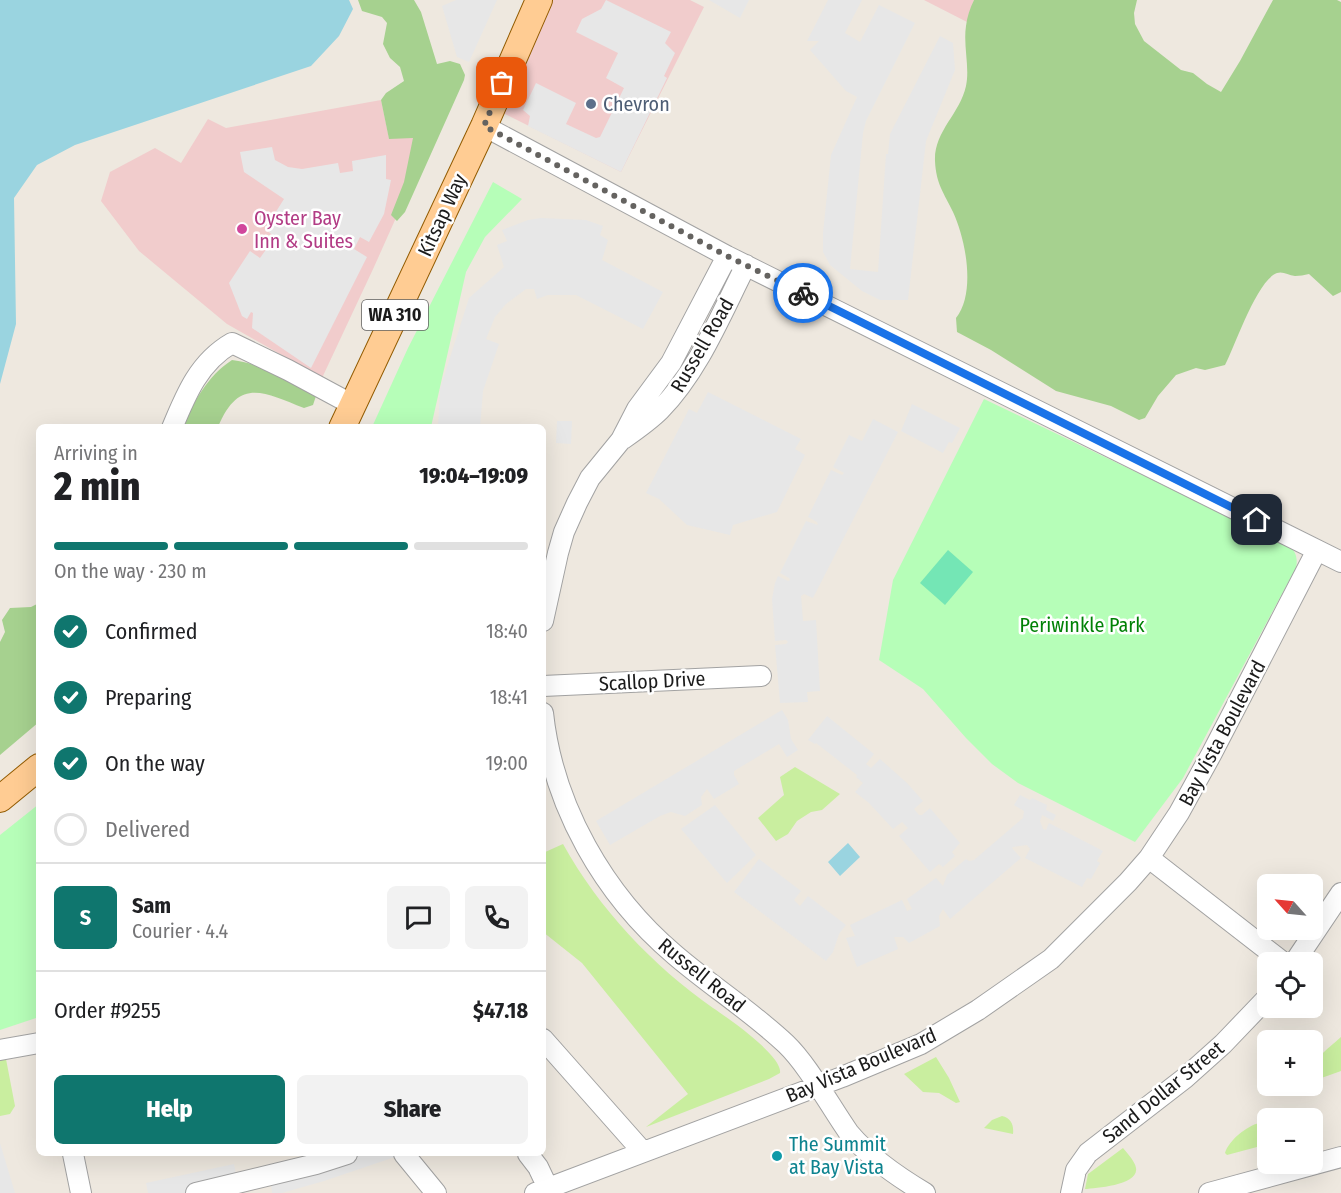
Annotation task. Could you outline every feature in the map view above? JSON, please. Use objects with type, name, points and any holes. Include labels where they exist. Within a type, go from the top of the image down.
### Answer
[{"type":"main road","name":"Kitsap Way","points":[[347,416],[484,126],[540,0]]},
{"type":"main road","points":[[0,799],[36,769]]},
{"type":"street","points":[[484,126],[727,256],[1341,562]]},
{"type":"street","name":"Russell Road","points":[[546,607],[558,553],[571,514],[590,478],[621,440],[637,409],[671,363],[727,256]]},
{"type":"street","name":"Russell Road","points":[[621,440],[647,422],[673,395],[702,352],[746,265]]},
{"type":"street","points":[[174,424],[199,372],[216,352],[232,343],[288,370],[347,416]]},
{"type":"street","name":"Bay Vista Boulevard","points":[[542,1191],[842,1077],[921,1044],[1016,985],[1051,959],[1106,907],[1149,858],[1194,788],[1317,550]]},
{"type":"street","name":"Scallop Drive","points":[[546,686],[761,676]]},
{"type":"street","name":"Russell Road","points":[[546,732],[549,753],[566,804],[580,836],[615,890],[646,927],[675,955],[788,1045],[849,1133],[861,1146],[889,1170],[926,1193]]},
{"type":"street","points":[[1149,858],[1270,952]]},
{"type":"street","points":[[1301,952],[1341,893]]},
{"type":"street","name":"Sand Dollar Street","points":[[1071,1193],[1076,1170],[1088,1154],[1185,1078],[1223,1044],[1257,1008]]},
{"type":"street","points":[[546,1042],[643,1152]]},
{"type":"street","points":[[0,1050],[36,1044]]},
{"type":"street","points":[[74,1156],[81,1193]]},
{"type":"street","points":[[196,1193],[341,1156]]},
{"type":"street","points":[[406,1156],[435,1193]]},
{"type":"street","points":[[530,1156],[538,1167],[542,1191]]},
{"type":"street","points":[[1209,1193],[1341,1156]]},
{"type":"shaded area","points":[[456,0],[497,0],[469,62],[457,57],[442,6]]},
{"type":"shaded area","points":[[543,0],[690,0],[704,7],[621,172],[495,109]]},
{"type":"shaded area","points":[[606,0],[671,32],[665,43],[675,53],[664,76],[667,78],[621,172],[528,126],[530,116],[523,110],[536,83],[576,103],[566,124],[596,138],[600,137],[624,88],[606,78],[618,53],[576,32],[582,19],[601,9]]},
{"type":"shaded area","points":[[709,0],[749,0],[740,18]]},
{"type":"shaded area","points":[[828,0],[862,0],[845,33],[860,42],[879,5],[915,23],[866,121],[850,269],[878,272],[886,154],[888,154],[890,134],[940,36],[953,43],[955,70],[926,141],[908,300],[880,300],[862,291],[830,265],[823,252],[831,155],[857,97],[846,91],[810,50],[819,41],[807,41]]},
{"type":"shaded area","points":[[924,0],[974,0],[967,22]]},
{"type":"shaded area","points":[[381,100],[389,138],[413,137],[429,144],[322,378],[227,324],[139,251],[101,201],[110,172],[155,148],[181,163],[208,119],[226,128]]},
{"type":"shaded area","points":[[272,147],[275,160],[288,167],[302,169],[338,163],[340,173],[353,171],[352,161],[386,155],[386,179],[391,180],[384,214],[369,242],[360,237],[354,249],[367,257],[311,368],[252,328],[253,313],[251,312],[247,319],[242,316],[229,283],[250,251],[260,258],[275,237],[265,229],[284,199],[244,172],[240,152]]},
{"type":"shaded area","points":[[541,218],[586,220],[603,226],[600,235],[608,240],[602,260],[663,292],[643,329],[576,295],[548,295],[537,299],[534,289],[526,289],[506,304],[495,317],[486,339],[499,344],[483,391],[480,424],[438,424],[440,389],[469,298],[504,267],[497,245],[507,241],[502,230],[528,220]]},
{"type":"shaded area","points":[[708,392],[801,439],[795,449],[805,455],[777,512],[733,525],[730,535],[687,525],[659,499],[646,493],[689,409],[697,413]]},
{"type":"shaded area","points":[[912,404],[960,428],[952,443],[949,442],[943,453],[901,431]]},
{"type":"shaded area","points":[[873,419],[898,432],[813,598],[804,594],[801,596],[803,621],[816,620],[820,691],[807,692],[808,702],[780,703],[775,645],[788,642],[786,640],[775,641],[772,599],[775,583],[778,576],[790,580],[780,573],[806,521],[818,525],[808,517],[831,470],[842,475],[844,473],[833,467],[849,435],[862,441]]},
{"type":"shaded area","points":[[557,421],[572,421],[571,444],[556,443]]},
{"type":"shaded area","points":[[782,710],[788,720],[791,739],[798,750],[787,757],[779,744],[734,771],[739,784],[714,799],[707,789],[701,797],[702,805],[685,816],[671,812],[660,816],[610,845],[596,821]]},
{"type":"shaded area","points":[[827,716],[874,754],[866,764],[871,768],[880,759],[907,783],[923,801],[914,809],[919,815],[930,808],[960,843],[952,852],[955,856],[943,867],[939,864],[930,872],[899,836],[908,828],[902,822],[893,829],[869,803],[855,792],[863,783],[856,777],[857,775],[816,743],[808,740]]},
{"type":"shaded area","points":[[1020,795],[1047,805],[1046,810],[1056,815],[1053,821],[1042,815],[1040,821],[1043,829],[1046,830],[1049,823],[1103,851],[1097,861],[1100,863],[1091,879],[1087,878],[1082,887],[1025,858],[1030,849],[1027,845],[1013,847],[1021,858],[950,919],[943,909],[939,916],[940,926],[909,943],[903,937],[894,937],[898,949],[857,967],[846,938],[855,936],[850,925],[902,900],[907,911],[912,909],[907,899],[936,878],[943,886],[947,875],[966,859],[974,860],[1023,818],[1024,811],[1014,805]]},
{"type":"shaded area","points":[[715,805],[756,855],[727,883],[681,829]]},
{"type":"shaded area","points":[[759,859],[801,891],[794,900],[800,906],[808,896],[846,925],[826,961],[734,892]]},
{"type":"shaded area","points":[[0,1143],[15,1193],[0,1193]]},
{"type":"shaded area","points":[[310,1156],[395,1157],[282,1193],[272,1193],[269,1168]]},
{"type":"shaded area","points":[[234,1164],[240,1193],[148,1193],[146,1183]]},
{"type":"green space","points":[[358,0],[414,0],[421,12],[437,64],[450,61],[460,64],[465,75],[405,212],[397,221],[391,215],[404,182],[413,138],[389,139],[381,100],[386,93],[404,81],[400,67],[390,58],[383,44],[387,23],[382,17],[362,11]]},
{"type":"green space","points":[[974,0],[1137,0],[1134,13],[1135,24],[1144,41],[1181,70],[1193,73],[1221,92],[1273,0],[1337,0],[1341,2],[1341,292],[1333,296],[1309,274],[1295,276],[1277,273],[1269,278],[1254,300],[1225,365],[1205,370],[1196,368],[1176,375],[1158,396],[1145,418],[1139,420],[1111,406],[1056,391],[991,350],[957,332],[956,318],[966,295],[967,266],[962,237],[939,182],[935,161],[936,150],[943,131],[963,96],[966,86],[966,26]]},
{"type":"green space","points":[[493,182],[522,199],[485,237],[466,272],[432,424],[373,424],[408,348]]},
{"type":"green space","points":[[232,360],[266,369],[316,396],[313,405],[304,408],[276,397],[253,393],[244,395],[235,401],[226,411],[220,424],[182,424],[208,382]]},
{"type":"green space","name":"Periwinkle Park","points":[[984,399],[1288,545],[1296,555],[1296,568],[1183,778],[1135,842],[1018,783],[992,764],[923,689],[879,660],[893,580]]},
{"type":"green space","points":[[948,550],[973,572],[945,605],[920,583]]},
{"type":"green space","points":[[36,604],[36,725],[0,755],[0,642],[5,632],[2,620],[10,608],[31,607]]},
{"type":"green space","points":[[795,767],[840,794],[822,810],[811,812],[797,821],[788,834],[776,841],[758,818],[784,795],[780,777]]},
{"type":"green space","points":[[36,806],[36,1018],[0,1030],[0,835]]},
{"type":"green space","points":[[563,844],[593,891],[629,934],[669,973],[742,1028],[764,1048],[779,1066],[780,1073],[646,1127],[688,1094],[582,963],[546,934],[546,852]]},
{"type":"green space","points":[[1341,1037],[1341,1071],[1323,1077],[1323,1053]]},
{"type":"green space","points":[[936,1057],[960,1102],[956,1103],[939,1093],[923,1092],[904,1074]]},
{"type":"green space","points":[[6,1059],[15,1106],[10,1114],[0,1116],[0,1060]]},
{"type":"green space","points":[[1002,1116],[1011,1122],[1013,1134],[984,1128],[992,1120]]},
{"type":"green space","points":[[1257,1124],[1257,1147],[1227,1155],[1225,1153],[1230,1143],[1249,1127]]},
{"type":"green space","points":[[1123,1148],[1134,1163],[1135,1174],[1124,1182],[1085,1189],[1088,1174]]},
{"type":"water","points":[[0,0],[349,0],[353,9],[339,36],[311,66],[75,145],[37,165],[14,198],[16,324],[0,384]]},
{"type":"water","points":[[848,843],[860,857],[840,876],[828,862]]},
{"type":"way so far","points":[[502,83],[484,126],[727,256],[803,293]]},
{"type":"place","name":"Chevron","points":[[591,104]]},
{"type":"place","name":"Oyster Bay Inn & Suites","points":[[242,229]]},
{"type":"place","name":"The Summit at Bay Vista","points":[[777,1156]]},
{"type":"route","points":[[803,293],[1257,520]]}]
